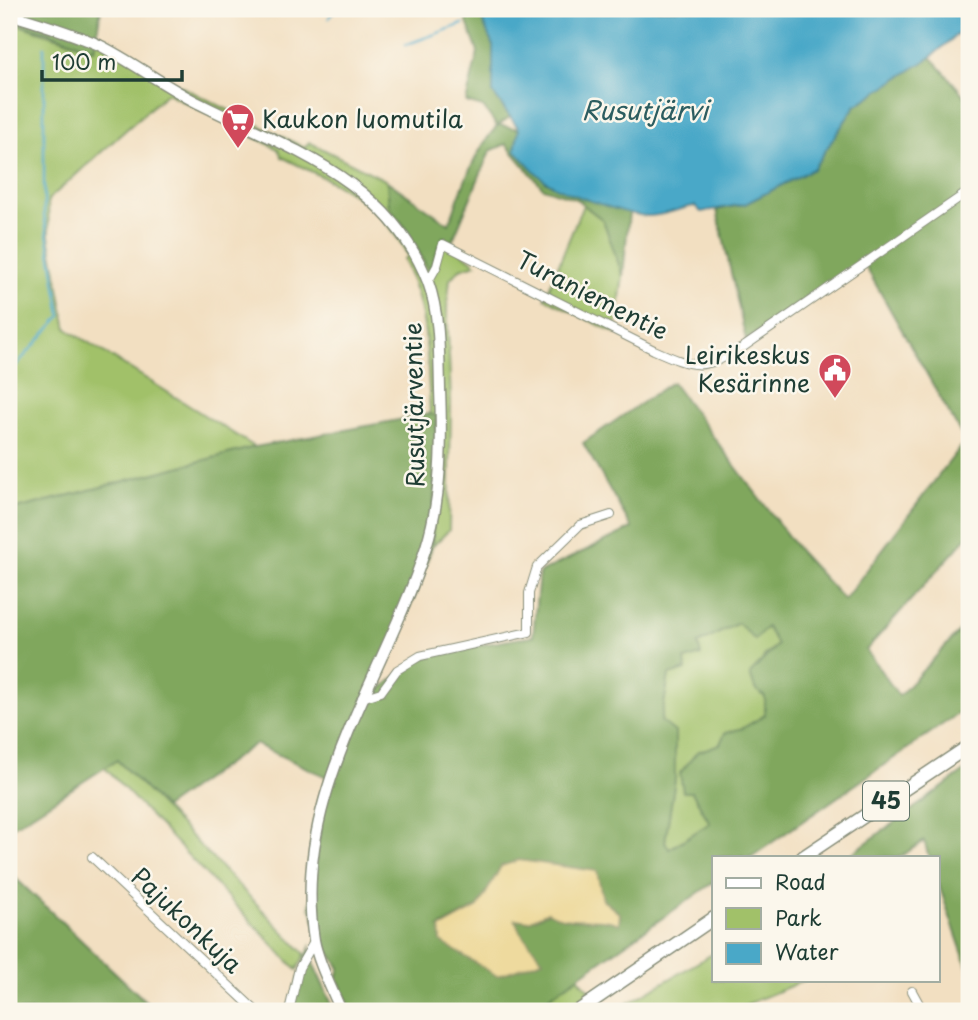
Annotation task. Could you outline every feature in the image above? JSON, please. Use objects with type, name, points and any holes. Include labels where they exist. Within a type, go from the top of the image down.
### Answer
[{"type":"main road","name":"Rusutjärventie","points":[[9,14],[101,46],[197,102],[343,176],[391,218],[411,247],[428,282],[435,311],[440,375],[437,505],[426,547],[402,610],[339,749],[322,802],[311,875],[314,942],[341,1011]]},
{"type":"main road","name":"45","points":[[804,856],[969,746]]},
{"type":"main road","points":[[578,1011],[712,919]]},
{"type":"street","name":"Turaniementie","points":[[428,282],[437,266],[443,243],[690,366],[704,366],[742,348],[969,191]]},
{"type":"street","points":[[362,698],[381,692],[397,670],[420,656],[529,632],[529,593],[537,567],[580,525],[611,515]]},
{"type":"street","name":"Pajukonkuja","points":[[92,857],[256,1011]]},
{"type":"street","points":[[289,1011],[299,968],[314,942]]},
{"type":"street","points":[[912,990],[923,1011]]},
{"type":"green space","points":[[9,9],[101,9],[94,50],[48,32],[9,22]]},
{"type":"green space","points":[[462,9],[478,9],[493,46],[493,93],[510,117],[498,125],[519,129],[546,182],[629,212],[623,276],[603,220],[576,199],[543,188],[506,144],[490,151],[452,242],[443,237],[429,271],[405,227],[389,207],[387,181],[449,224],[474,160],[497,126],[483,107],[466,102],[478,52]]},
{"type":"green space","points":[[9,22],[94,49],[95,38],[172,82],[305,148],[309,142],[387,181],[389,207],[405,227],[429,270],[443,237],[476,264],[460,269],[450,279],[447,308],[451,402],[449,530],[432,547],[437,417],[430,414],[425,335],[418,298],[404,259],[408,256],[383,220],[354,195],[282,157],[278,149],[167,93],[48,200],[49,236],[67,329],[255,447],[9,511]]},
{"type":"green space","points":[[931,57],[969,101],[969,535],[866,650],[899,696],[969,621],[969,706],[752,856],[712,856],[712,883],[529,1011],[351,1011],[337,977],[340,968],[323,943],[310,906],[327,777],[255,744],[164,808],[117,760],[9,829],[9,511],[255,447],[430,414],[437,416],[432,547],[413,600],[368,698],[420,659],[445,651],[533,636],[539,573],[632,528],[583,443],[672,382],[800,552],[844,600],[965,441],[863,262],[746,340],[717,210],[745,204],[813,169],[855,106]],"holes":[[[738,623],[755,640],[767,627],[777,645],[750,674],[755,689],[765,697],[765,715],[743,728],[725,733],[720,744],[697,752],[680,773],[683,792],[692,792],[710,823],[669,849],[665,842],[675,779],[675,732],[661,721],[669,675],[686,670],[685,660],[701,655],[698,644]],[[603,900],[620,914],[619,923],[601,919],[566,918],[549,912],[529,921],[514,919],[519,931],[440,927],[478,907]]]},
{"type":"green space","points":[[583,205],[603,220],[623,276],[615,333],[545,298]]},
{"type":"green space","points":[[738,623],[767,626],[777,645],[764,656],[755,689],[765,697],[765,715],[743,728],[725,733],[720,744],[697,752],[692,792],[710,823],[669,849],[665,841],[675,779],[661,721],[669,675],[698,644]]},
{"type":"green space","points":[[117,760],[305,954],[297,970],[104,767]]},
{"type":"green space","points":[[969,768],[969,972],[940,888],[940,856],[929,856],[924,841],[902,856],[848,856]]},
{"type":"green space","points":[[9,872],[156,1011],[9,1011]]},
{"type":"green space","points":[[310,947],[313,963],[335,1011],[287,1011]]},
{"type":"green space","points":[[712,954],[712,982],[800,982],[731,1011],[615,1011]]},
{"type":"green space","points":[[578,977],[606,1011],[529,1011]]},
{"type":"sand","points":[[519,860],[597,871],[603,900],[620,914],[619,924],[565,918],[548,912],[529,921],[515,919],[520,931],[543,960],[497,976],[441,942],[440,928],[478,907],[501,866]]},
{"type":"water","name":"Rusutjärvi","points":[[478,9],[959,9],[959,33],[931,57],[855,106],[813,169],[745,204],[701,212],[695,206],[648,216],[612,208],[554,186],[515,150],[519,129],[493,93],[493,46]]},
{"type":"waterway","points":[[329,18],[335,9]]},
{"type":"waterway","points":[[405,45],[463,24]]},
{"type":"waterway","points":[[9,373],[61,316],[44,215],[44,47]]},
{"type":"place","name":"Kaukon luomutila","points":[[238,150]]},
{"type":"place","name":"Leirikeskus Kesärinne","points":[[835,400]]}]
